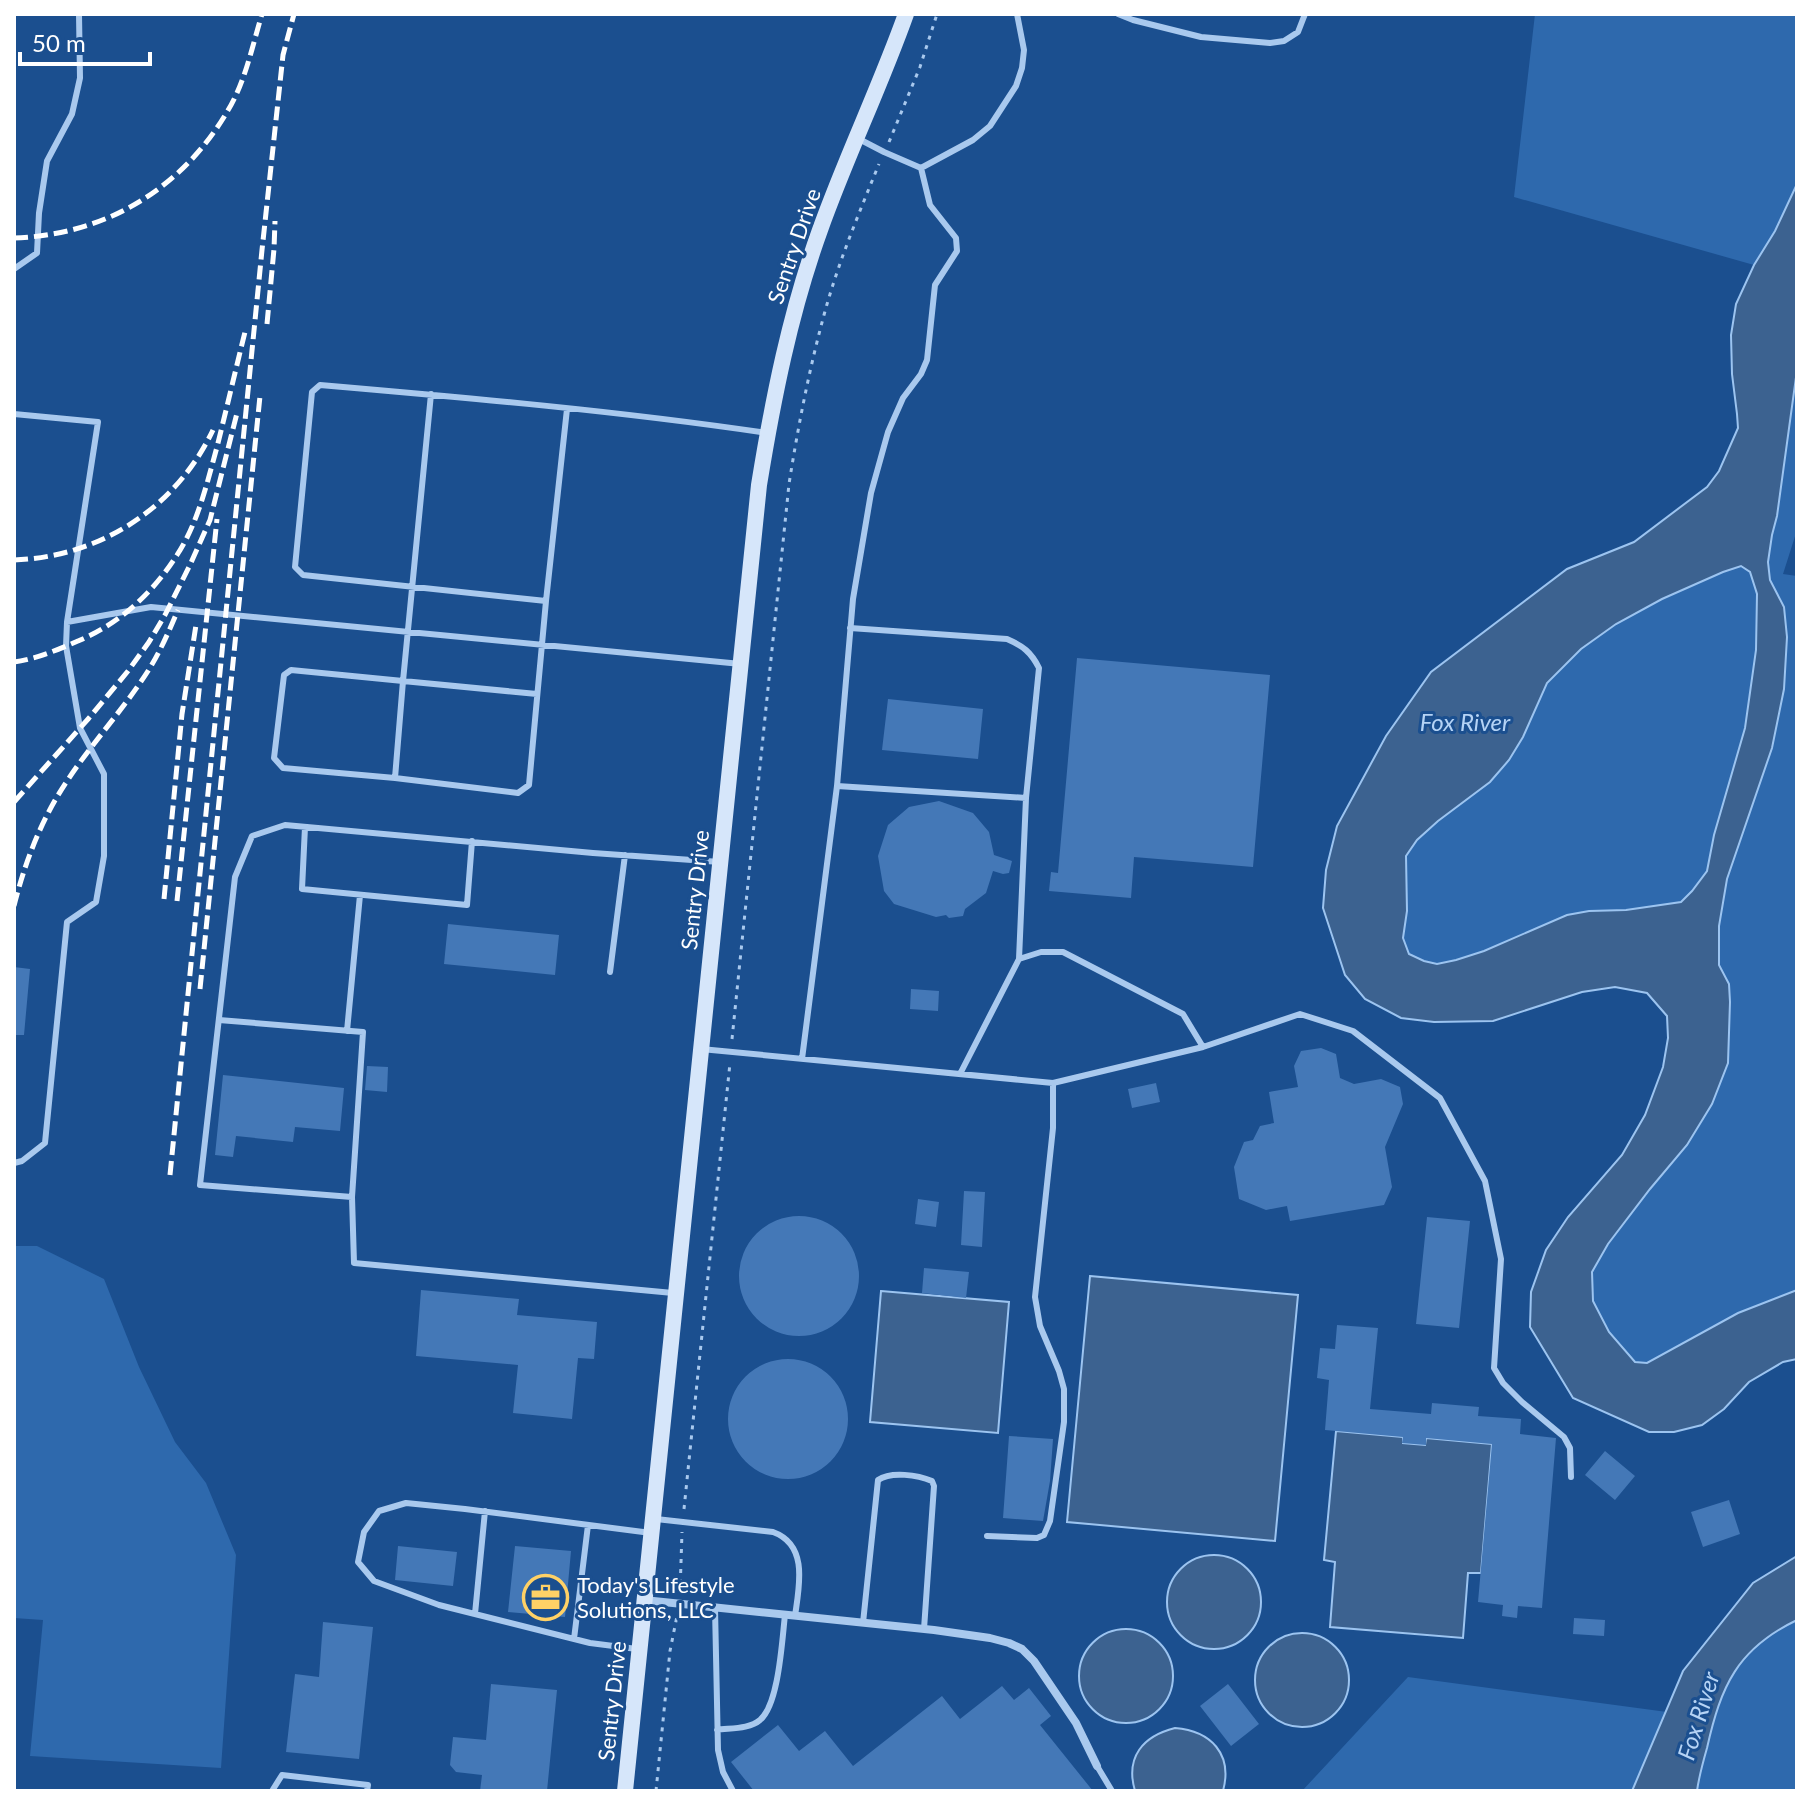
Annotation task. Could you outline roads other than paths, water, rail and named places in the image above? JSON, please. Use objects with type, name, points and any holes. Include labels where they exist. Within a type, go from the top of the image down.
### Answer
[{"type":"street","name":"Sentry Drive","points":[[625,1791],[759,485],[767,433],[792,318],[819,230],[906,14]]},
{"type":"street","points":[[644,1600],[924,1629],[1009,1643],[1022,1649],[1034,1661],[1076,1723],[1097,1766]]},
{"type":"lane","points":[[14,269],[37,253],[47,161],[72,114],[80,78],[79,14]]},
{"type":"lane","points":[[921,168],[973,140],[990,126],[1016,86],[1024,50],[1017,14]]},
{"type":"lane","points":[[1118,14],[1201,37],[1270,43],[1284,41],[1298,32],[1305,14]]},
{"type":"lane","points":[[857,138],[921,168]]},
{"type":"lane","points":[[802,1059],[837,786],[853,599],[871,493],[888,432],[903,398],[921,374],[927,360],[935,285],[957,251],[956,238],[930,205],[921,168]]},
{"type":"lane","points":[[546,601],[303,575],[295,567],[312,392],[320,385],[431,394],[673,419],[767,433]]},
{"type":"lane","points":[[395,778],[431,394]]},
{"type":"lane","points":[[537,694],[291,670],[284,675],[274,758],[283,768],[518,793],[529,785],[567,409]]},
{"type":"lane","points":[[14,414],[98,422],[67,622],[66,646],[80,728],[104,774],[104,856],[96,902],[67,922],[45,1143],[22,1161],[14,1163]]},
{"type":"lane","points":[[67,622],[151,607],[741,664]]},
{"type":"lane","points":[[850,628],[1007,639],[1032,655],[1039,668],[1026,798],[1019,959],[960,1074]]},
{"type":"lane","points":[[837,786],[1026,798]]},
{"type":"lane","points":[[352,1197],[200,1185],[235,877],[252,836],[285,825],[720,862]]},
{"type":"lane","points":[[305,827],[302,889],[467,905],[472,841]]},
{"type":"lane","points":[[610,972],[625,855]]},
{"type":"lane","points":[[347,1031],[360,895]]},
{"type":"lane","points":[[1019,959],[1041,952],[1063,952],[1183,1014],[1203,1047]]},
{"type":"lane","points":[[701,1049],[1053,1083],[1203,1047],[1300,1014],[1353,1031],[1440,1098],[1485,1181],[1501,1259],[1494,1368],[1503,1383],[1522,1402],[1564,1437],[1570,1448],[1571,1477]]},
{"type":"lane","points":[[219,1020],[363,1032],[352,1197],[354,1263],[676,1294]]},
{"type":"lane","points":[[987,1536],[1037,1538],[1044,1535],[1050,1521],[1064,1422],[1064,1389],[1040,1326],[1035,1297],[1053,1128],[1053,1083]]},
{"type":"lane","points":[[863,1623],[878,1480],[891,1475],[924,1478],[932,1481],[934,1486],[924,1629]]},
{"type":"lane","points":[[640,1650],[590,1643],[439,1605],[374,1581],[358,1562],[364,1532],[379,1511],[406,1503],[588,1525],[652,1526],[683,1521],[783,1535],[794,1549],[800,1569],[770,1707],[760,1721],[717,1730]]},
{"type":"lane","points":[[475,1614],[485,1511]]},
{"type":"lane","points":[[574,1639],[588,1525]]},
{"type":"lane","points":[[715,1608],[718,1750],[723,1772],[733,1791]]},
{"type":"lane","points":[[1097,1766],[1112,1791]]},
{"type":"lane","points":[[272,1791],[282,1775],[368,1785],[367,1791]]},
{"type":"water","name":"Fox River","points":[[1797,184],[1797,370],[1768,562],[1770,580],[1784,607],[1787,637],[1784,689],[1772,748],[1727,879],[1719,926],[1719,965],[1729,984],[1728,1063],[1712,1104],[1687,1145],[1608,1244],[1592,1272],[1593,1301],[1609,1332],[1635,1362],[1647,1363],[1738,1313],[1797,1290],[1797,1359],[1783,1362],[1749,1382],[1724,1409],[1702,1425],[1674,1432],[1649,1432],[1573,1398],[1530,1327],[1531,1292],[1546,1250],[1568,1217],[1622,1155],[1645,1115],[1663,1067],[1668,1038],[1667,1016],[1647,993],[1615,987],[1582,992],[1493,1021],[1434,1022],[1401,1018],[1365,999],[1345,975],[1323,908],[1326,870],[1337,826],[1386,736],[1431,672],[1567,569],[1634,542],[1707,487],[1719,471],[1738,428],[1731,335],[1736,304],[1754,265],[1775,231]],"holes":[[[1741,566],[1750,572],[1757,594],[1756,650],[1745,728],[1714,835],[1707,871],[1692,891],[1681,902],[1567,915],[1456,960],[1437,964],[1409,954],[1403,938],[1407,911],[1406,856],[1417,840],[1490,782],[1509,760],[1547,683],[1581,649],[1616,624],[1723,572]]]},
{"type":"water","points":[[1090,1276],[1298,1295],[1275,1541],[1067,1522]]},
{"type":"water","points":[[881,1291],[1009,1302],[998,1433],[870,1422]]},
{"type":"water","points":[[1336,1431],[1403,1437],[1403,1443],[1425,1445],[1426,1438],[1492,1444],[1481,1573],[1468,1573],[1463,1638],[1330,1627],[1335,1562],[1324,1560]]},
{"type":"water","points":[[1214,1555],[1232,1559],[1247,1569],[1257,1584],[1261,1602],[1257,1620],[1247,1635],[1232,1645],[1214,1649],[1196,1645],[1181,1635],[1171,1620],[1167,1602],[1171,1584],[1181,1569],[1196,1559]]},
{"type":"water","name":"Fox River","points":[[1797,1556],[1797,1620],[1760,1644],[1735,1672],[1712,1726],[1697,1791],[1632,1791],[1683,1671],[1753,1583]]},
{"type":"water","points":[[1126,1629],[1144,1633],[1159,1643],[1169,1658],[1173,1676],[1169,1694],[1159,1709],[1144,1719],[1126,1723],[1108,1719],[1093,1709],[1083,1694],[1079,1676],[1083,1658],[1093,1643],[1108,1633]]},
{"type":"water","points":[[1302,1633],[1320,1637],[1335,1647],[1345,1662],[1349,1680],[1345,1698],[1335,1713],[1320,1723],[1302,1727],[1284,1723],[1269,1713],[1259,1698],[1255,1680],[1259,1662],[1269,1647],[1284,1637]]},
{"type":"water","points":[[1175,1728],[1199,1734],[1216,1747],[1225,1766],[1223,1791],[1135,1791],[1133,1768],[1139,1750],[1154,1736]]},
{"type":"railway","points":[[14,238],[79,228],[109,217],[137,203],[187,164],[208,140],[233,101],[248,64],[262,14]]},
{"type":"railway","points":[[170,1175],[262,250],[283,55],[294,14]]},
{"type":"railway","points":[[267,324],[275,221]]},
{"type":"railway","points":[[14,662],[54,651],[107,626],[134,606],[168,569],[191,530],[201,502],[246,328]]},
{"type":"railway","points":[[200,989],[260,396]]},
{"type":"railway","points":[[14,802],[128,671],[165,615],[210,520],[237,413]]},
{"type":"railway","points":[[14,560],[46,557],[76,549],[132,523],[178,483],[213,430]]},
{"type":"railway","points":[[177,901],[217,519]]},
{"type":"railway","points":[[14,906],[23,873],[49,811],[77,767],[148,671],[178,610]]},
{"type":"railway","points":[[164,899],[182,714],[196,625]]},
{"type":"place","name":"Today's Lifestyle Solutions, LLC","points":[[546,1598]]}]
